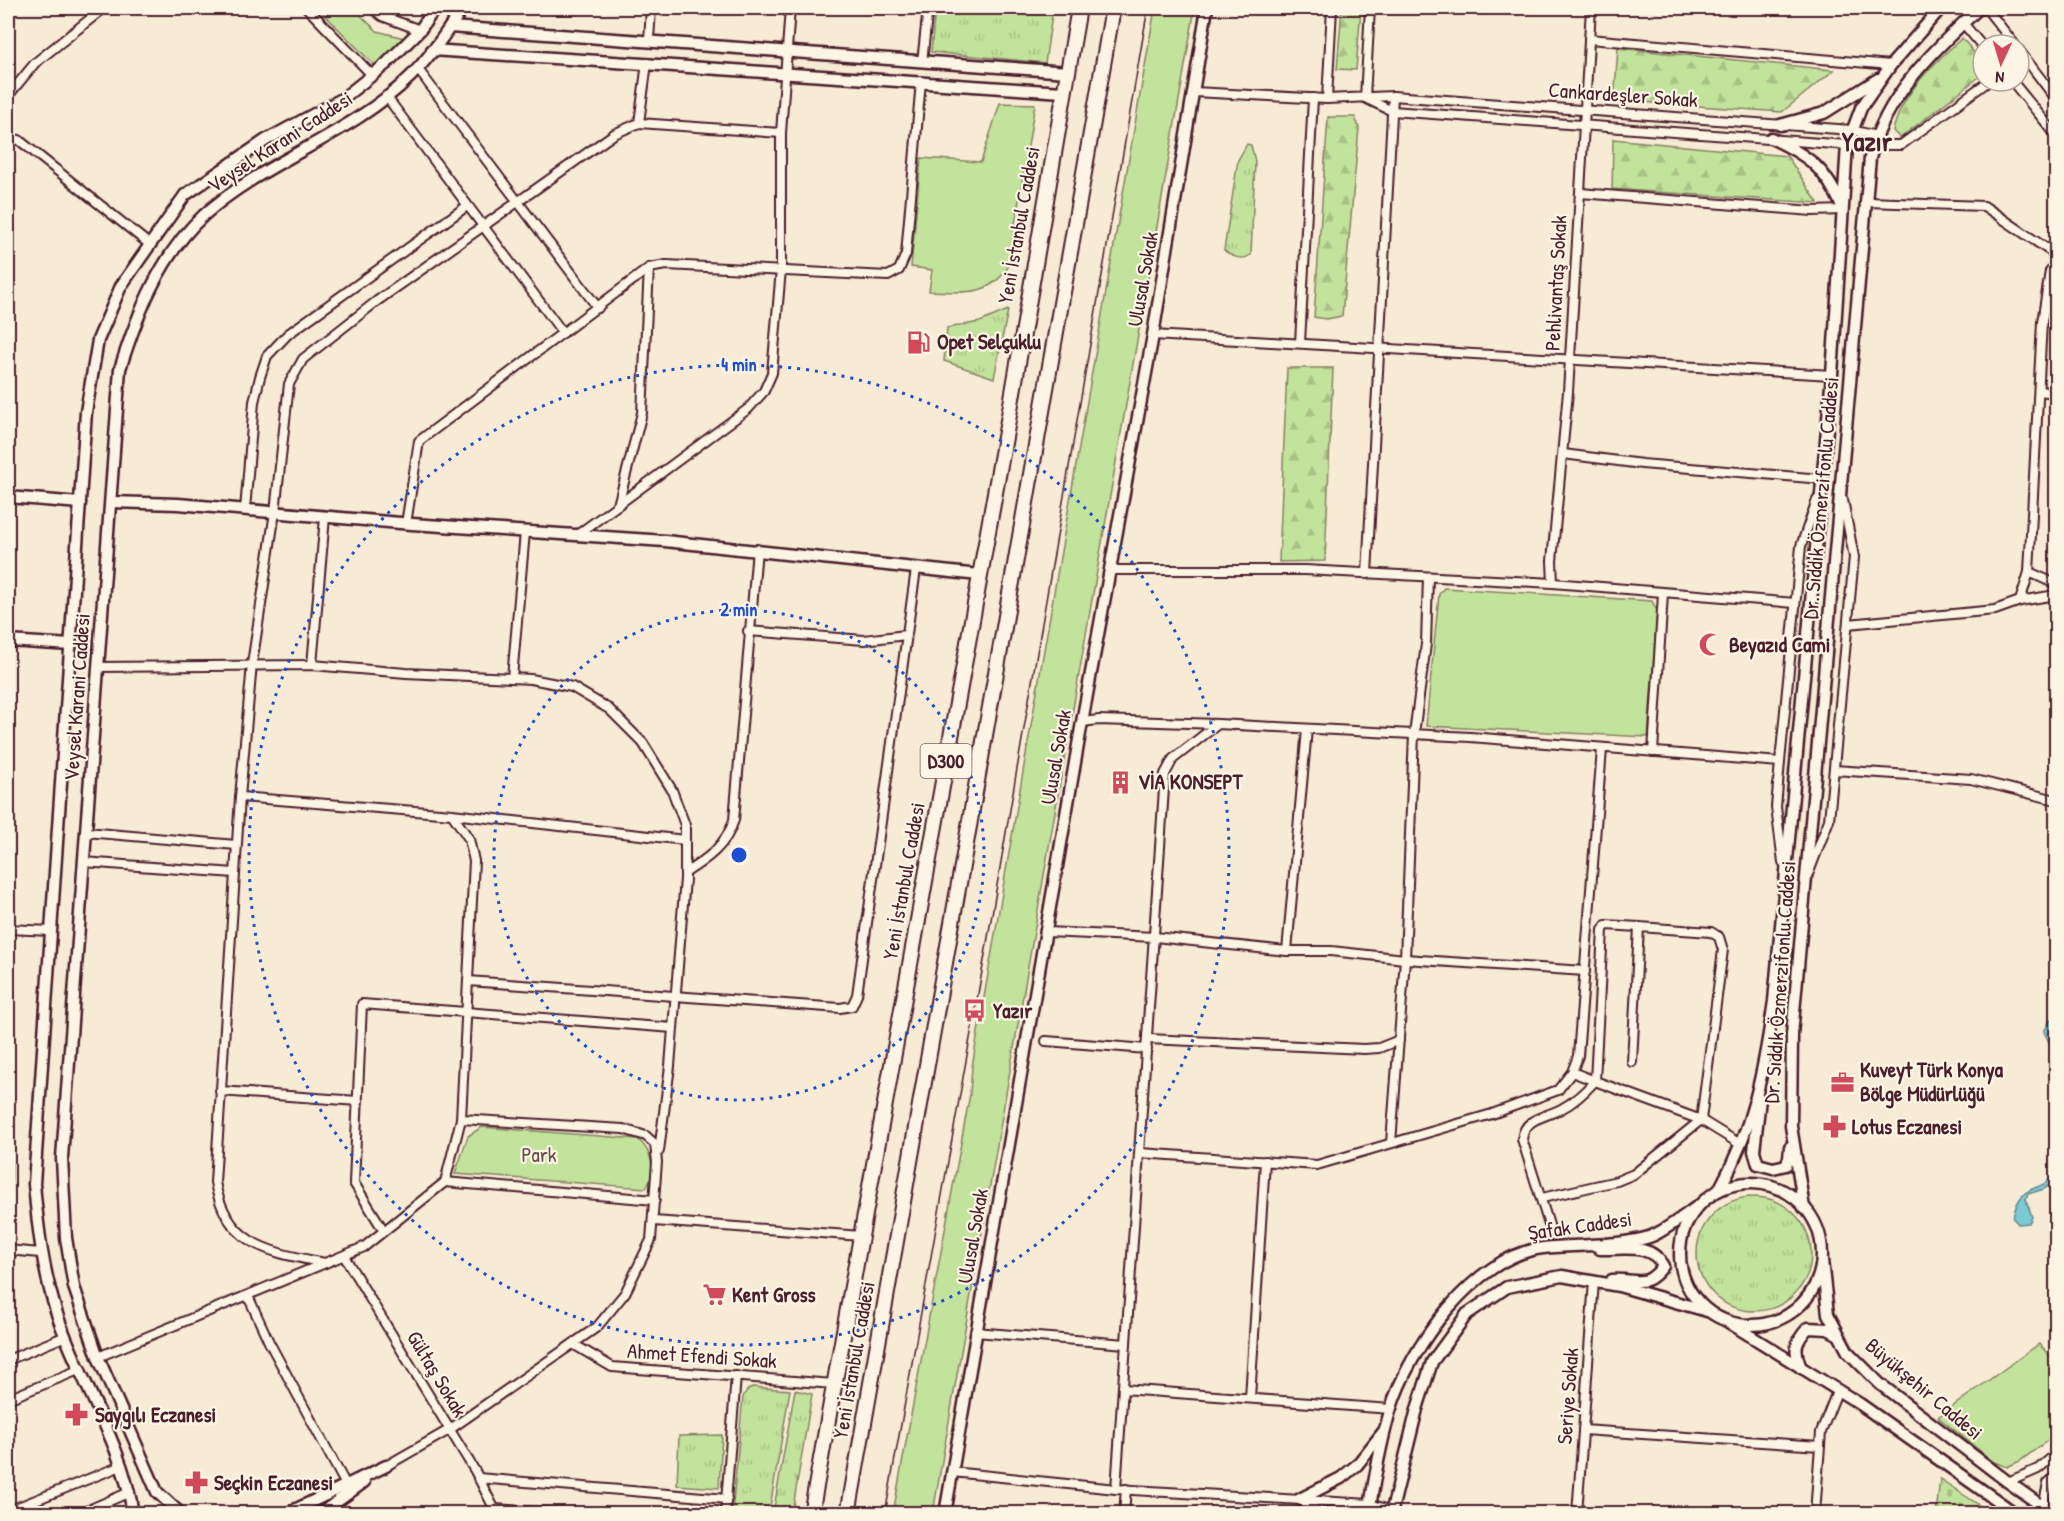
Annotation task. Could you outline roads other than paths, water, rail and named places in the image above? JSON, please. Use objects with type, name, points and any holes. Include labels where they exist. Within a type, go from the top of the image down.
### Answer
[{"type":"highway","name":"Yeni İstanbul Caddesi","points":[[811,1514],[1079,8]]},
{"type":"highway","name":"Yeni İstanbul Caddesi","points":[[848,1514],[1001,657],[1113,8]]},
{"type":"main road","name":"Veysel Karani Caddesi","points":[[133,1514],[130,1492],[121,1466],[57,1315],[40,1253],[34,1184],[86,412],[98,340],[121,286],[185,195],[266,140],[342,99],[372,75],[420,30],[435,8]]},
{"type":"main road","name":"Veysel Karani Caddesi","points":[[181,1514],[157,1492],[98,1357],[74,1287],[66,1238],[62,1189],[62,1158],[120,369],[136,318],[175,250],[202,217],[236,189],[366,111],[386,96],[417,68],[463,8]]},
{"type":"main road","name":"Ulusal Sokak","points":[[945,1514],[1082,722],[1153,335],[1207,8]]},
{"type":"main road","name":"Dr. Sıddık Özmerzifonlu Caddesi","points":[[1719,1190],[1734,1162],[1763,1075],[1773,1001],[1832,375],[1847,145],[1860,108],[1891,64],[1941,8]]},
{"type":"main road","name":"Dr. Sıddık Özmerzifonlu Caddesi","points":[[1804,1208],[1791,1126],[1792,1035],[1867,202],[1875,140],[1892,103],[1935,49],[1979,8]]},
{"type":"main road","points":[[450,27],[1068,72]]},
{"type":"main road","points":[[432,50],[1063,92]]},
{"type":"main road","points":[[1780,125],[1824,113],[1883,76]]},
{"type":"main road","points":[[1772,138],[1804,154],[1821,168],[1843,210]]},
{"type":"main road","points":[[8,497],[80,503]]},
{"type":"main road","points":[[111,502],[274,512],[406,524],[757,549],[979,575]]},
{"type":"main road","points":[[8,641],[71,645]]},
{"type":"main road","points":[[1763,1075],[1754,1152],[1758,1164],[1773,1168],[1786,1165],[1790,1158],[1791,1126]]},
{"type":"main road","points":[[1391,1512],[1417,1409],[1432,1362],[1467,1314],[1507,1287],[1562,1276],[1594,1281],[1707,1311],[1728,1322],[1749,1326],[1771,1323],[1790,1314],[1806,1300],[1817,1281],[1822,1260],[1821,1239],[1813,1219],[1804,1208],[1782,1190],[1761,1184],[1739,1184],[1719,1190],[1698,1206],[1686,1222],[1679,1246],[1681,1270],[1690,1293],[1707,1311]]},
{"type":"main road","name":"Şafak Caddesi","points":[[1370,1509],[1391,1409],[1434,1324],[1472,1282],[1516,1255],[1543,1248],[1571,1248],[1654,1235],[1698,1206]]},
{"type":"main road","points":[[1571,1248],[1646,1249],[1654,1253],[1663,1266],[1653,1278],[1641,1282],[1594,1281]]},
{"type":"main road","name":"Büyükşehir Caddesi","points":[[1822,1260],[1828,1314],[1848,1352],[1880,1384],[2048,1511]]},
{"type":"main road","name":"Büyükşehir Caddesi","points":[[1728,1322],[1838,1389],[2016,1514]]},
{"type":"main road","points":[[1801,1368],[1795,1352],[1796,1342],[1808,1328],[1828,1329],[1839,1335]]},
{"type":"main road","points":[[1321,1514],[1300,1499],[1341,1478],[1357,1465],[1386,1429]]},
{"type":"main road","points":[[286,1514],[386,1466]]},
{"type":"main road","points":[[320,1514],[386,1466]]},
{"type":"street","points":[[8,96],[35,63],[104,8]]},
{"type":"street","points":[[307,8],[372,75]]},
{"type":"street","points":[[372,8],[382,16],[420,30]]},
{"type":"street","points":[[649,42],[651,8]]},
{"type":"street","points":[[577,535],[748,409],[764,391],[772,373],[781,269],[781,133],[790,8]]},
{"type":"street","points":[[922,62],[928,8]]},
{"type":"street","points":[[1327,99],[1332,8]]},
{"type":"street","points":[[1365,98],[1370,8]]},
{"type":"street","name":"Pehlivantaş Sokak","points":[[1553,584],[1552,561],[1570,359],[1591,8]]},
{"type":"street","points":[[1986,8],[2006,33]]},
{"type":"street","points":[[1963,23],[1972,33]]},
{"type":"street","points":[[1589,39],[1891,64]]},
{"type":"street","points":[[639,123],[647,63]]},
{"type":"street","points":[[2031,66],[2056,99]]},
{"type":"street","points":[[417,68],[598,308]]},
{"type":"street","points":[[406,524],[419,441],[648,268],[666,265],[888,276],[899,270],[906,254],[921,81]]},
{"type":"street","name":"Cankardeşler Sokak","points":[[1194,92],[1327,99],[1393,96],[1851,130],[1875,140]]},
{"type":"street","points":[[1875,140],[1901,145],[1972,93]]},
{"type":"street","points":[[2022,93],[2056,135]]},
{"type":"street","points":[[386,96],[563,333]]},
{"type":"street","points":[[1367,573],[1393,96]]},
{"type":"street","points":[[1300,343],[1313,98]]},
{"type":"street","name":"Cankardeşler Sokak","points":[[1365,98],[1392,111],[1847,145],[1875,140]]},
{"type":"street","points":[[325,1263],[266,1251],[238,1232],[218,1197],[215,1182],[236,845],[252,664],[274,512],[289,384],[303,359],[482,226],[614,134],[639,123],[781,133]]},
{"type":"street","points":[[8,138],[19,140],[149,244]]},
{"type":"street","points":[[1580,193],[1813,212],[1843,210]]},
{"type":"street","points":[[1867,202],[1984,206],[2056,255]]},
{"type":"street","points":[[245,510],[254,402],[267,356],[288,334],[467,206]]},
{"type":"street","points":[[2019,601],[2029,572],[2042,322],[2050,271],[2056,261]]},
{"type":"street","points":[[618,505],[642,413],[648,268]]},
{"type":"street","points":[[1153,335],[1832,375]]},
{"type":"street","points":[[2039,391],[2056,393]]},
{"type":"street","points":[[1563,453],[1642,464],[1822,479]]},
{"type":"street","points":[[1785,876],[1776,807],[1780,762],[1801,546],[1821,490]]},
{"type":"street","points":[[1806,882],[1829,820],[1854,557],[1841,491]]},
{"type":"street","points":[[312,665],[325,517]]},
{"type":"street","points":[[512,678],[525,532]]},
{"type":"street","points":[[685,873],[712,856],[728,834],[734,820],[748,631],[757,549]]},
{"type":"street","points":[[468,981],[840,1008],[852,1006],[855,1001],[916,569]]},
{"type":"street","points":[[1111,570],[1305,570],[1553,584],[1796,603]]},
{"type":"street","points":[[2029,572],[2056,584]]},
{"type":"street","points":[[1391,1143],[1405,959],[1414,734],[1426,644],[1428,577]]},
{"type":"street","points":[[1653,752],[1663,594]]},
{"type":"street","points":[[1848,624],[1995,610],[2019,601],[2056,595]]},
{"type":"street","points":[[748,631],[864,640],[906,635]]},
{"type":"street","points":[[98,667],[312,665],[512,678],[572,687],[609,709],[643,743],[672,790],[685,825],[685,873],[673,1028],[657,1162],[651,1240],[625,1293],[597,1327],[449,1430],[386,1466]]},
{"type":"street","points":[[1082,722],[1099,720],[1218,724],[1414,734],[1780,762]]},
{"type":"street","points":[[1116,1489],[1165,774],[1173,759],[1218,724]]},
{"type":"street","points":[[1287,951],[1307,729]]},
{"type":"street","points":[[1140,1153],[1317,1165],[1492,1114],[1558,1090],[1572,1072],[1578,1056],[1602,749]]},
{"type":"street","points":[[1834,770],[1971,779],[2056,800]]},
{"type":"street","points":[[240,797],[452,814],[685,840]]},
{"type":"street","points":[[98,1357],[364,1247],[444,1182],[461,1119],[474,861],[469,839],[452,814]]},
{"type":"street","points":[[86,832],[236,845]]},
{"type":"street","points":[[83,862],[235,873]]},
{"type":"street","points":[[1542,1198],[1608,1184],[1634,1174],[1701,1119],[1723,942],[1711,932],[1612,924],[1606,925],[1603,930],[1595,1081],[1580,1097],[1560,1110],[1533,1120],[1523,1129],[1522,1139],[1549,1225]]},
{"type":"street","points":[[1632,1062],[1639,927]]},
{"type":"street","points":[[8,929],[51,931]]},
{"type":"street","points":[[1047,932],[1155,937],[1287,951],[1331,951],[1405,959],[1585,971]]},
{"type":"street","points":[[384,1231],[354,1182],[362,1004],[673,1028]]},
{"type":"street","points":[[1148,1039],[1364,1049],[1379,1048],[1399,1040]]},
{"type":"street","points":[[1046,1041],[1147,1049]]},
{"type":"street","points":[[1572,1072],[1701,1119],[1740,1144]]},
{"type":"street","points":[[220,1091],[358,1101]]},
{"type":"street","points":[[461,1119],[623,1129],[646,1136],[655,1144],[657,1162]]},
{"type":"street","points":[[1250,1398],[1265,1161]]},
{"type":"street","points":[[444,1182],[655,1200]]},
{"type":"street","points":[[654,1221],[862,1236]]},
{"type":"street","points":[[8,1250],[40,1253]]},
{"type":"street","name":"Gültaş Sokak","points":[[344,1256],[478,1478],[495,1511]]},
{"type":"street","name":"Seriye Sokak","points":[[1577,1514],[1594,1281]]},
{"type":"street","points":[[248,1296],[269,1342],[346,1485]]},
{"type":"street","points":[[975,1332],[1126,1344]]},
{"type":"street","points":[[8,1360],[66,1336]]},
{"type":"street","name":"Ahmet Efendi Sokak","points":[[573,1344],[612,1367],[834,1384]]},
{"type":"street","points":[[8,1399],[81,1369]]},
{"type":"street","points":[[725,1514],[736,1376]]},
{"type":"street","points":[[1123,1389],[1391,1409]]},
{"type":"street","points":[[1815,1514],[1821,1432],[1838,1389]]},
{"type":"street","points":[[1583,1430],[1820,1446]]},
{"type":"street","points":[[2008,1482],[2038,1469],[2056,1454]]},
{"type":"street","points":[[8,1510],[121,1466]]},
{"type":"street","points":[[2038,1469],[2048,1483],[2048,1511]]},
{"type":"street","points":[[952,1472],[1116,1489],[1300,1499],[1391,1512]]},
{"type":"street","points":[[2048,1483],[2056,1476]]},
{"type":"street","points":[[478,1478],[727,1499]]},
{"type":"street","points":[[1124,1514],[1126,1489]]},
{"type":"street","points":[[79,1514],[130,1492]]},
{"type":"street","points":[[495,1511],[574,1514]]},
{"type":"water","points":[[2056,1018],[2056,1047],[2050,1044],[2044,1032],[2050,1020]]},
{"type":"water","points":[[2056,1141],[2056,1180],[2044,1189],[2028,1194],[2026,1199],[2032,1217],[2029,1223],[2018,1224],[2013,1218],[2021,1197],[2026,1192],[2044,1184],[2053,1174]]},
{"type":"tram line","points":[[885,1514],[986,949],[1148,8]]},
{"type":"place","name":"Opet Selçuklu","points":[[919,342]]},
{"type":"place","name":"Beyazıd Cami","points":[[1711,645]]},
{"type":"place","name":"VİA KONSEPT","points":[[1120,782]]},
{"type":"place","name":"Yazır","points":[[975,1011]]},
{"type":"place","name":"Kuveyt Türk Konya Bölge Müdürlüğü","points":[[1842,1082]]},
{"type":"place","name":"Lotus Eczanesi","points":[[1834,1127]]},
{"type":"place","name":"Kent Gross","points":[[714,1295]]},
{"type":"place","name":"Saygılı Eczanesi","points":[[77,1415]]},
{"type":"place","name":"Seçkin Eczanesi","points":[[196,1483]]},
{"type":"district","name":"Yazır","points":[[1867,142]]},
{"type":"park label","name":"Park","points":[[539,1155]]}]
